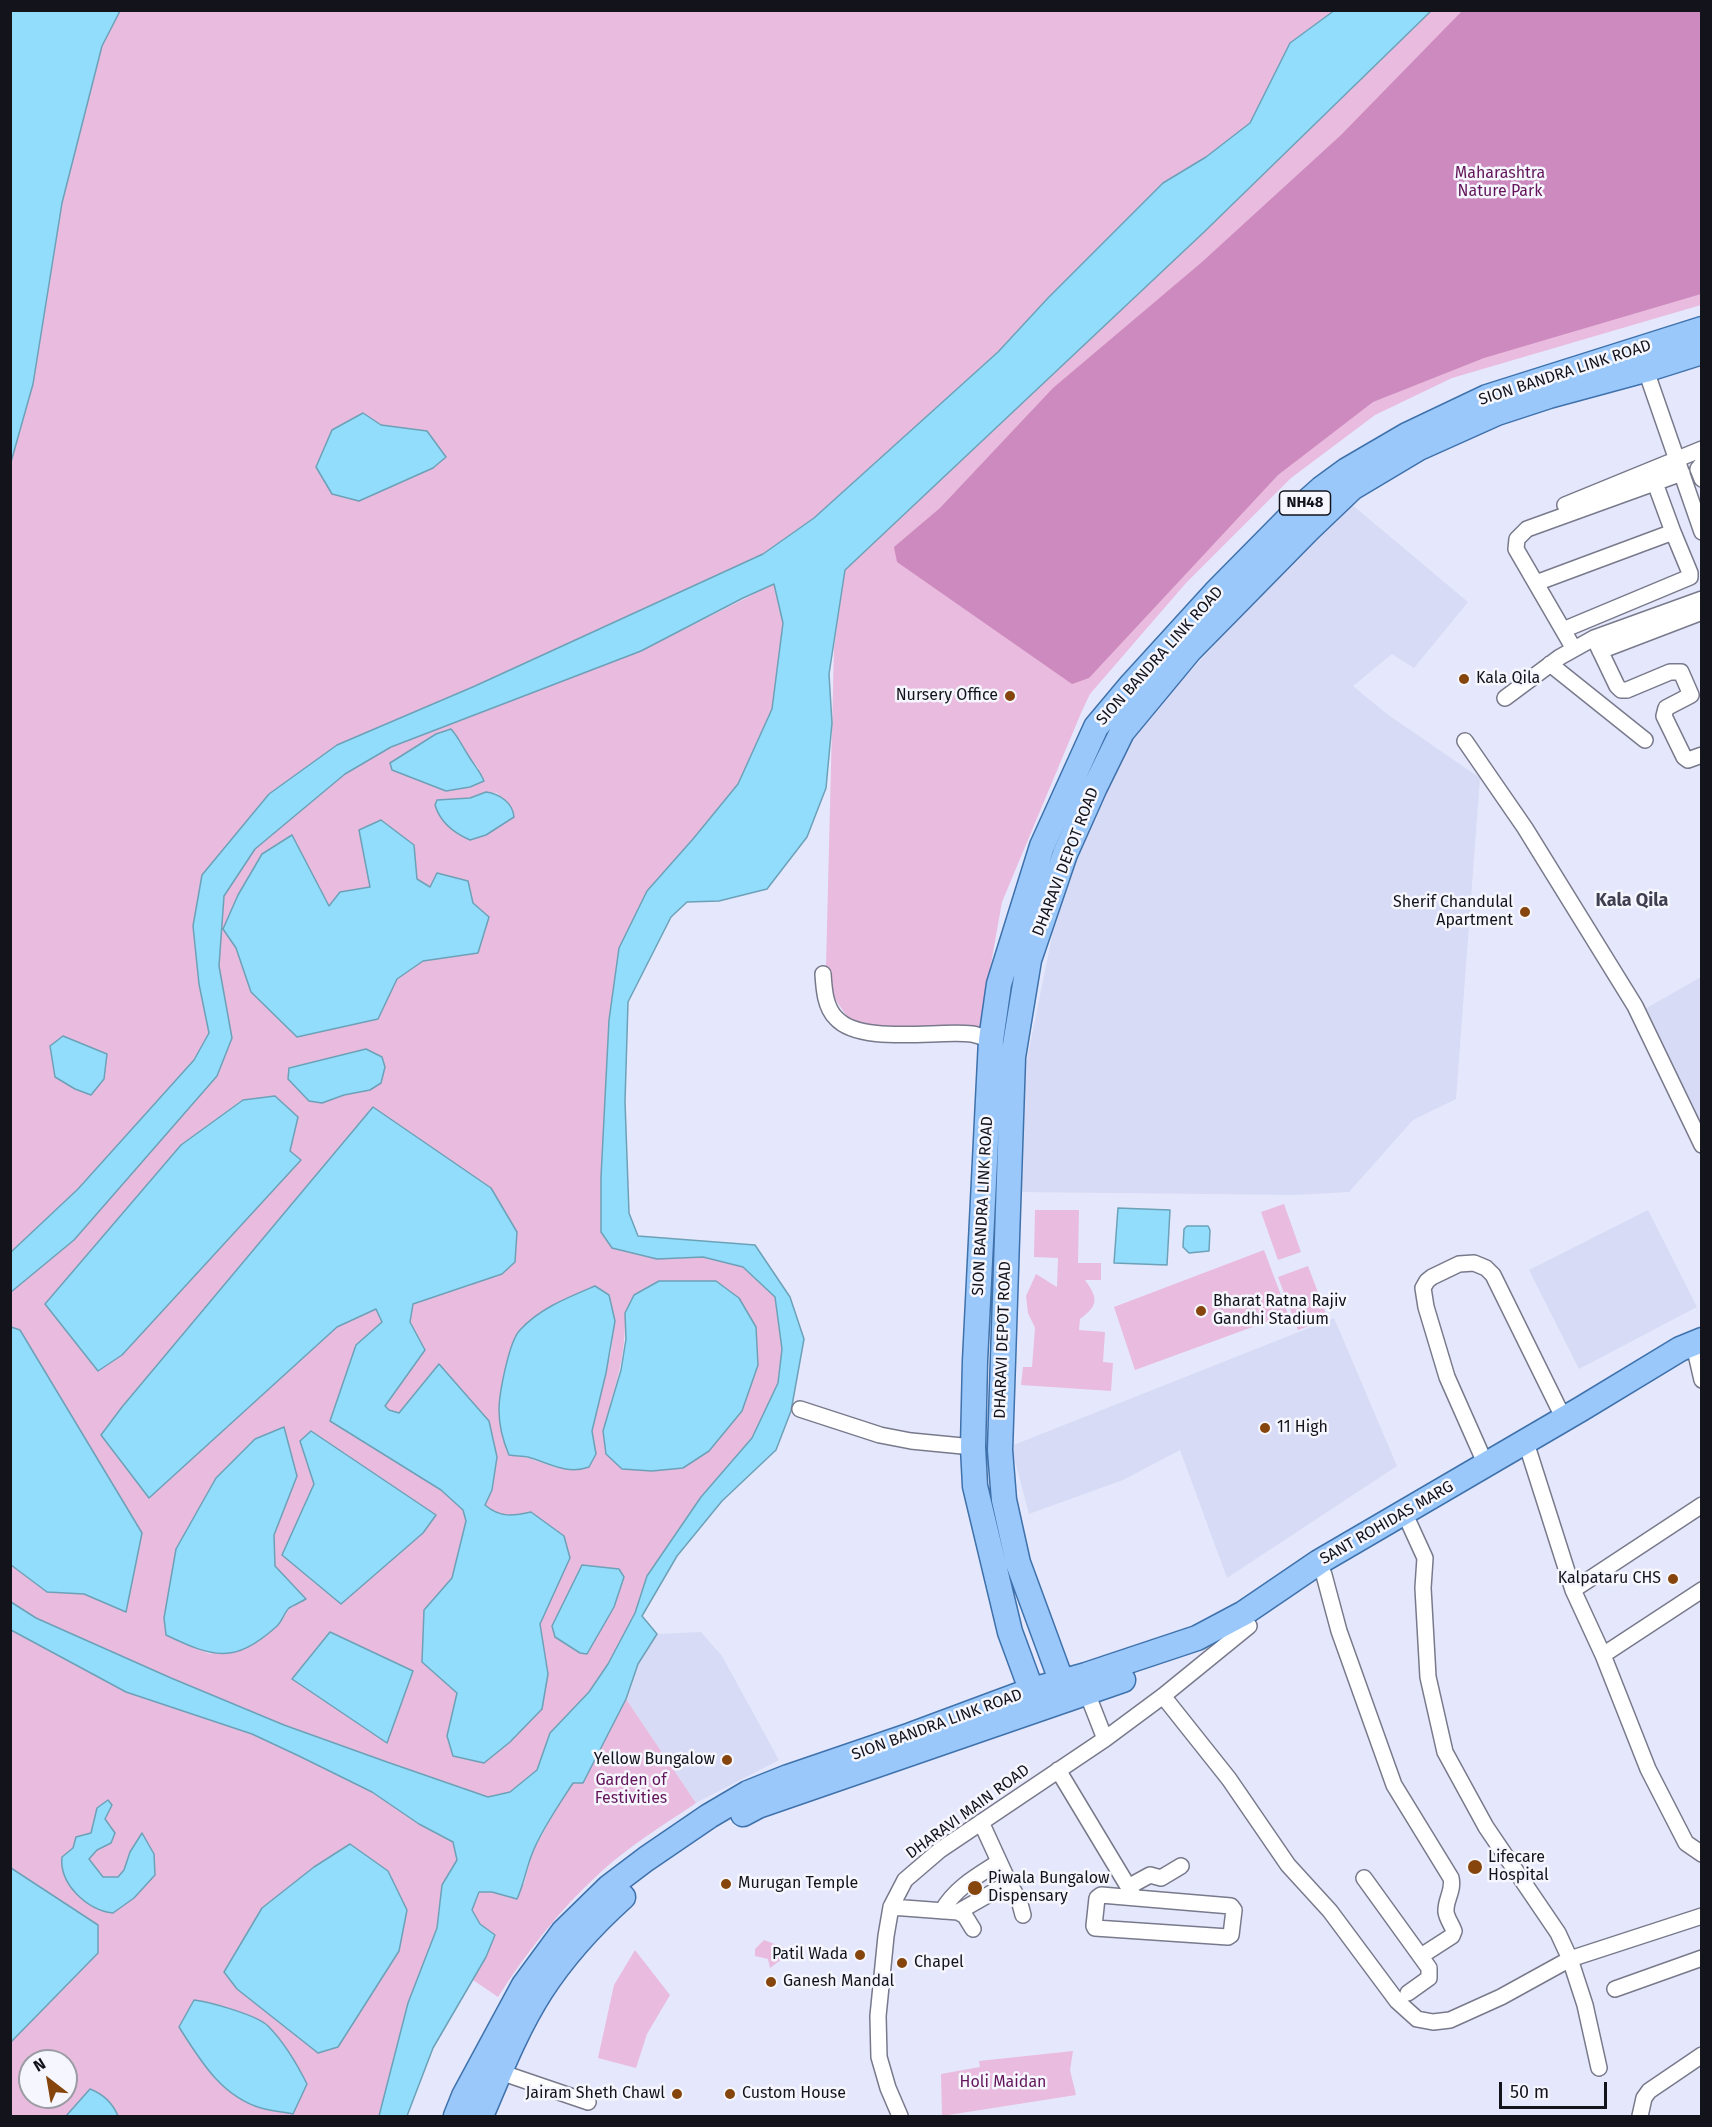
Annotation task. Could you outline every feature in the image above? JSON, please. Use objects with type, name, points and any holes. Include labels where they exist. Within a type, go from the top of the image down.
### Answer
[{"type":"main road","name":"SION BANDRA LINK ROAD","points":[[1035,1699],[1010,1632],[975,1486],[973,1447],[976,1329],[990,1040],[999,984],[1042,846],[1096,727],[1215,593],[1293,514],[1347,470],[1407,435],[1487,397],[1642,360],[1701,329]]},
{"type":"main road","name":"DHARAVI DEPOT ROAD","points":[[1073,1691],[1018,1563],[1004,1500],[1000,1450],[1013,1057],[1029,960],[1065,854],[1122,732],[1190,650],[1352,488],[1419,448],[1497,413],[1549,396],[1642,360],[1701,352]]},
{"type":"main road","points":[[980,1265],[1006,1267]]},
{"type":"main road","points":[[976,1329],[1004,1329]]},
{"type":"main road","name":"SANT ROHIDAS MARG","points":[[1399,1524],[1486,1465],[1564,1419],[1615,1395],[1700,1348]]},
{"type":"main road","name":"SANT ROHIDAS MARG","points":[[1073,1691],[1086,1675],[1197,1638],[1244,1613],[1529,1452],[1615,1395]]},
{"type":"main road","name":"SANT ROHIDAS MARG","points":[[1073,1691],[1205,1649],[1249,1626],[1322,1568]]},
{"type":"main road","name":"SION BANDRA LINK ROAD","points":[[456,2116],[490,2045],[534,1985],[634,1887],[716,1829],[758,1806],[956,1739],[1035,1699],[1073,1691]]},
{"type":"main road","name":"SION BANDRA LINK ROAD","points":[[481,2116],[534,1985]]},
{"type":"street","points":[[1642,360],[1701,532]]},
{"type":"street","points":[[1574,649],[1516,549],[1517,539],[1527,529],[1655,483],[1701,450]]},
{"type":"street","points":[[1701,464],[1698,469],[1701,479]]},
{"type":"street","points":[[1529,520],[1679,466]]},
{"type":"street","points":[[1563,630],[1690,577],[1655,483]]},
{"type":"street","points":[[1536,583],[1673,532]]},
{"type":"street","points":[[1597,644],[1701,599]]},
{"type":"street","points":[[1505,698],[1574,649],[1701,612]]},
{"type":"street","points":[[1597,644],[1617,686],[1622,690],[1670,672],[1681,672],[1691,695],[1666,708],[1664,716],[1684,757],[1688,760],[1701,755]]},
{"type":"street","points":[[1550,664],[1645,740]]},
{"type":"street","points":[[1465,741],[1526,828],[1635,1006],[1701,1145]]},
{"type":"street","points":[[824,974],[824,992],[829,1008],[836,1018],[849,1028],[869,1034],[974,1035],[990,1040]]},
{"type":"street","points":[[1486,1465],[1447,1377],[1426,1307],[1423,1288],[1432,1277],[1459,1264],[1474,1263],[1486,1268],[1493,1275],[1564,1419]]},
{"type":"street","points":[[1700,1348],[1701,1380]]},
{"type":"street","points":[[800,1409],[880,1435],[911,1441],[973,1447]]},
{"type":"street","points":[[1529,1452],[1573,1590],[1603,1655],[1648,1768],[1686,1843],[1701,1854]]},
{"type":"street","points":[[1573,1590],[1701,1505]]},
{"type":"street","points":[[1399,1524],[1425,1558],[1423,1588],[1428,1677],[1444,1752],[1486,1827],[1558,1933],[1570,1959],[1585,2005],[1599,2068]]},
{"type":"street","points":[[1322,1568],[1339,1631],[1394,1785],[1447,1872],[1453,1886],[1446,1914],[1454,1931],[1452,1936],[1420,1956]]},
{"type":"street","points":[[1603,1655],[1701,1590]]},
{"type":"street","name":"DHARAVI MAIN ROAD","points":[[900,2116],[888,2088],[878,2046],[878,2016],[891,1907],[905,1880],[940,1851],[1163,1696],[1249,1626]]},
{"type":"street","points":[[1073,1691],[1105,1738]]},
{"type":"street","points":[[1163,1696],[1229,1779],[1288,1865],[1330,1911],[1397,2001],[1417,2019],[1433,2022],[1450,2020],[1502,1997],[1570,1959],[1701,1916]]},
{"type":"street","points":[[1058,1770],[1132,1892]]},
{"type":"street","points":[[981,1822],[1019,1900],[1023,1915]]},
{"type":"street","points":[[942,1911],[949,1897],[958,1889],[999,1862]]},
{"type":"street","points":[[1132,1892],[1231,1906],[1234,1911],[1231,1935],[1228,1937],[1095,1928],[1098,1896],[1132,1892],[1149,1875],[1161,1878],[1181,1866]]},
{"type":"street","points":[[1364,1878],[1429,1968],[1429,1978],[1408,1993]]},
{"type":"street","points":[[958,1912],[1009,1883]]},
{"type":"street","points":[[891,1907],[958,1912],[965,1916],[973,1929]]},
{"type":"street","points":[[1615,1989],[1701,1958]]},
{"type":"street","points":[[1640,2116],[1644,2098],[1649,2091],[1701,2055]]},
{"type":"street","points":[[500,2072],[588,2102]]},
{"type":"shaded area","points":[[1350,503],[1468,602],[1414,668],[1392,654],[1353,686],[1387,714],[1480,778],[1456,1099],[1413,1120],[1349,1192],[1295,1195],[1020,1192],[1024,1074],[1053,931],[1079,843],[1134,733],[1280,573]]},
{"type":"shaded area","points":[[1701,977],[1701,1139],[1636,1014]]},
{"type":"shaded area","points":[[1648,1210],[1697,1307],[1579,1369],[1529,1270]]},
{"type":"shaded area","points":[[1334,1318],[1397,1466],[1227,1578],[1180,1450],[1123,1480],[1029,1514],[1011,1446]]},
{"type":"shaded area","points":[[701,1632],[722,1656],[779,1760],[696,1803],[626,1699],[638,1664],[657,1634]]},
{"type":"green space","points":[[120,11],[1335,11],[1290,43],[1250,123],[1206,157],[1163,183],[1048,298],[998,352],[814,518],[763,554],[475,686],[337,745],[193,926],[199,984],[209,1033],[194,1060],[78,1189],[11,1252],[11,462],[33,384],[62,203],[102,46]],"holes":[[[363,413],[433,468],[359,501]]]},
{"type":"green space","name":"Maharashtra Nature Park","points":[[1431,11],[1701,11],[1701,305],[1452,378],[1375,415],[1291,478],[1186,583],[1090,694],[1002,902],[979,1031],[852,1024],[831,993],[826,966],[834,647],[845,570],[1203,233]]},
{"type":"green space","name":"Maharashtra Nature Park","points":[[1462,11],[1701,11],[1701,294],[1484,358],[1373,402],[1278,475],[1089,678],[1072,684],[897,562],[894,547],[940,508],[1053,388],[1202,262],[1341,135]]},
{"type":"green space","points":[[774,584],[783,623],[772,709],[738,784],[647,891],[619,948],[601,1177],[601,1232],[613,1248],[657,1259],[703,1257],[743,1267],[775,1296],[782,1349],[778,1383],[752,1438],[701,1497],[647,1576],[635,1613],[608,1664],[589,1692],[550,1733],[537,1770],[510,1792],[488,1797],[284,1725],[36,1618],[11,1602],[10,1565],[47,1592],[84,1594],[126,1611],[142,1533],[20,1330],[11,1327],[11,1292],[74,1240],[232,1038],[219,966],[224,895],[255,849],[345,774],[391,747],[641,651]],"holes":[[[460,740],[479,769],[433,786],[413,778]],[[486,792],[497,793],[513,810],[437,801],[470,798]],[[359,830],[414,845],[416,878],[430,887],[478,952],[423,961],[397,979],[378,1019],[251,992],[236,948],[223,929],[291,836],[330,907],[341,892],[371,887]],[[330,1058],[344,1095],[322,1103],[309,1101],[289,1067]],[[242,1100],[298,1117],[290,1151],[301,1160],[122,1355],[98,1370],[46,1304],[181,1145]],[[491,1188],[472,1285],[413,1304],[410,1321],[425,1350],[385,1406],[399,1413],[439,1365],[492,1490],[485,1505],[496,1512],[507,1515],[532,1512],[551,1598],[540,1624],[548,1674],[447,1736],[457,1693],[444,1588],[452,1578],[466,1521],[463,1510],[441,1490],[330,1421],[356,1345],[382,1322],[376,1308],[337,1327],[310,1350]],[[659,1281],[716,1281],[610,1404],[622,1359],[625,1313]],[[615,1320],[611,1352],[592,1431],[596,1454],[557,1468],[528,1458],[509,1455]],[[297,1476],[274,1535],[275,1567],[306,1599],[289,1609],[279,1625],[210,1654],[166,1635],[164,1618],[176,1549],[216,1478]],[[314,1484],[435,1515],[423,1533],[341,1604],[282,1555]]]},
{"type":"green space","points":[[1284,1204],[1301,1252],[1278,1260],[1261,1212]]},
{"type":"green space","points":[[1035,1210],[1079,1210],[1078,1263],[1101,1263],[1101,1280],[1085,1280],[1094,1301],[1091,1310],[1080,1319],[1079,1330],[1105,1332],[1103,1362],[1113,1363],[1111,1391],[1021,1385],[1023,1367],[1032,1367],[1035,1328],[1028,1313],[1026,1296],[1036,1274],[1057,1287],[1058,1258],[1034,1257]]},
{"type":"green space","name":"Bharat Ratna Rajiv Gandhi Stadium","points":[[1264,1250],[1288,1314],[1135,1370],[1114,1307]]},
{"type":"green space","points":[[1308,1266],[1328,1319],[1298,1330],[1278,1277]]},
{"type":"green space","points":[[11,1630],[126,1692],[252,1734],[372,1792],[419,1824],[453,1842],[457,1860],[442,1885],[437,1928],[408,2003],[379,2116],[118,2116],[107,2100],[90,2090],[78,2103],[78,2049],[18,2049],[18,2109],[72,2109],[66,2116],[11,2116],[11,2042],[98,1952],[98,1925],[11,1868]],"holes":[[[112,1805],[105,1819],[111,1843],[97,1850],[89,1859],[103,1877],[118,1877],[124,1870],[130,1852],[113,1913],[62,1857],[91,1833],[93,1822]],[[350,1844],[318,2053],[224,1972],[262,1908],[314,1867]]]},
{"type":"green space","name":"Garden of Festivities","points":[[626,1699],[696,1803],[625,1852],[588,1884],[546,1930],[498,1997],[473,1980],[486,1957],[480,1924],[472,1910],[480,1892],[492,1892],[524,1884],[532,1853],[559,1804],[573,1783],[583,1783]]},
{"type":"green space","points":[[764,1940],[785,1948],[781,1949],[782,1959],[770,1968],[768,1959],[755,1956],[755,1949]]},
{"type":"green space","points":[[635,1950],[670,1995],[647,2034],[636,2068],[598,2058],[614,1985]]},
{"type":"green space","name":"Holi Maidan","points":[[1073,2051],[1070,2070],[1076,2095],[942,2116],[941,2074],[980,2067],[979,2061]]},
{"type":"water","points":[[11,10],[120,11],[102,46],[62,203],[33,384],[11,462]]},
{"type":"water","points":[[1335,10],[1431,11],[1203,233],[845,570],[829,674],[832,723],[826,788],[807,837],[767,889],[719,901],[687,902],[671,917],[628,1002],[625,1102],[629,1213],[638,1236],[755,1245],[790,1297],[804,1339],[791,1411],[776,1450],[722,1501],[677,1556],[642,1616],[657,1634],[638,1664],[626,1699],[583,1783],[573,1783],[540,1836],[517,1899],[492,1892],[479,1892],[472,1910],[480,1924],[495,1935],[486,1957],[433,2048],[407,2116],[379,2116],[408,2003],[437,1928],[442,1885],[457,1860],[453,1842],[419,1824],[372,1792],[299,1756],[252,1734],[126,1692],[11,1630],[11,1602],[36,1618],[284,1725],[488,1797],[510,1792],[537,1770],[550,1733],[589,1692],[608,1664],[635,1613],[647,1576],[701,1497],[752,1438],[778,1383],[782,1349],[775,1297],[743,1267],[703,1257],[657,1259],[612,1248],[601,1232],[601,1177],[609,1020],[619,948],[647,891],[738,784],[772,709],[783,623],[774,584],[641,651],[391,747],[345,774],[255,849],[224,896],[219,966],[232,1038],[217,1076],[74,1240],[11,1292],[11,1252],[78,1189],[194,1060],[209,1033],[199,984],[193,926],[202,875],[269,794],[337,745],[475,686],[763,554],[814,518],[998,352],[1048,298],[1163,183],[1206,157],[1250,123],[1290,43]]},
{"type":"water","points":[[363,413],[381,425],[427,431],[446,457],[433,468],[359,501],[332,494],[316,467],[332,430]]},
{"type":"water","points":[[451,729],[484,781],[470,787],[446,791],[392,770],[390,763],[436,734]]},
{"type":"water","points":[[486,792],[505,800],[511,807],[514,817],[486,835],[470,840],[448,826],[440,817],[435,805],[437,800],[470,798]]},
{"type":"water","points":[[381,820],[414,845],[417,879],[430,887],[437,873],[468,881],[473,903],[489,917],[478,953],[423,961],[397,979],[378,1019],[297,1037],[251,992],[236,948],[223,929],[238,895],[262,854],[292,835],[329,906],[340,892],[370,887],[359,830]]},
{"type":"water","points":[[63,1036],[107,1054],[104,1079],[91,1095],[55,1077],[50,1046]]},
{"type":"water","points":[[366,1049],[382,1057],[385,1067],[381,1083],[370,1090],[344,1095],[322,1103],[309,1101],[288,1079],[289,1068]]},
{"type":"water","points":[[275,1096],[298,1117],[290,1151],[301,1160],[122,1355],[98,1371],[45,1304],[181,1145],[243,1100]]},
{"type":"water","points":[[373,1107],[491,1188],[517,1232],[515,1262],[502,1274],[413,1304],[410,1322],[425,1350],[385,1406],[399,1413],[439,1364],[489,1421],[497,1457],[492,1490],[485,1505],[496,1512],[507,1515],[531,1512],[564,1536],[570,1558],[540,1624],[548,1674],[542,1709],[510,1742],[484,1763],[453,1756],[447,1736],[457,1693],[422,1662],[424,1610],[452,1578],[466,1521],[463,1510],[441,1490],[330,1421],[356,1345],[382,1322],[376,1309],[337,1327],[149,1498],[101,1435]]},
{"type":"water","points":[[1118,1208],[1170,1210],[1167,1265],[1114,1263]]},
{"type":"water","points":[[1187,1226],[1208,1226],[1210,1230],[1209,1251],[1189,1253],[1183,1247],[1184,1229]]},
{"type":"water","points":[[659,1281],[716,1281],[739,1298],[756,1327],[758,1365],[742,1411],[709,1451],[683,1468],[652,1471],[622,1469],[606,1454],[603,1431],[621,1370],[626,1339],[625,1313],[634,1295]]},
{"type":"water","points":[[595,1286],[609,1295],[615,1321],[606,1373],[592,1431],[596,1454],[589,1467],[573,1470],[528,1457],[509,1455],[502,1433],[499,1410],[505,1368],[516,1336],[536,1315]]},
{"type":"water","points":[[11,1327],[20,1330],[142,1533],[126,1612],[84,1594],[47,1592],[11,1565]]},
{"type":"water","points":[[284,1427],[297,1476],[274,1535],[275,1566],[306,1599],[289,1608],[278,1625],[261,1639],[235,1652],[223,1654],[198,1649],[166,1635],[164,1618],[176,1549],[216,1478],[255,1439]]},
{"type":"water","points":[[311,1431],[436,1515],[423,1533],[341,1604],[282,1555],[314,1484],[300,1441]]},
{"type":"water","points":[[582,1565],[619,1569],[624,1577],[614,1607],[587,1654],[580,1653],[555,1637],[552,1626]]},
{"type":"water","points":[[330,1632],[413,1671],[387,1743],[292,1679]]},
{"type":"water","points":[[108,1800],[112,1805],[105,1819],[115,1833],[111,1843],[97,1850],[89,1859],[103,1877],[118,1877],[124,1870],[130,1852],[142,1833],[154,1854],[155,1875],[134,1898],[113,1913],[94,1907],[77,1894],[65,1877],[62,1867],[62,1857],[73,1848],[76,1837],[91,1833],[97,1808]]},
{"type":"water","points":[[350,1844],[388,1871],[407,1910],[399,1951],[338,2047],[318,2053],[237,1989],[224,1972],[262,1908],[314,1867]]},
{"type":"water","points":[[11,1868],[98,1925],[98,1953],[11,2042]]},
{"type":"water","points":[[194,2000],[244,2013],[262,2022],[274,2032],[307,2084],[293,2114],[265,2109],[247,2102],[234,2095],[213,2075],[179,2027]]},
{"type":"water","points":[[90,2089],[107,2100],[118,2116],[66,2116],[72,2109],[78,2109],[78,2102]]},
{"type":"place","name":"Kala Qila","points":[[1464,679]]},
{"type":"place","name":"Nursery Office","points":[[1010,696]]},
{"type":"place","name":"Sherif Chandulal Apartment","points":[[1525,912]]},
{"type":"place","name":"Bharat Ratna Rajiv Gandhi Stadium","points":[[1201,1311]]},
{"type":"place","name":"11 High","points":[[1265,1428]]},
{"type":"place","name":"Kalpataru CHS","points":[[1673,1579]]},
{"type":"place","name":"Yellow Bungalow","points":[[727,1760]]},
{"type":"place","name":"Lifecare Hospital","points":[[1475,1867]]},
{"type":"place","name":"Murugan Temple","points":[[726,1884]]},
{"type":"place","name":"Piwala Bungalow Dispensary","points":[[975,1888]]},
{"type":"place","name":"Patil Wada","points":[[860,1955]]},
{"type":"place","name":"Chapel","points":[[902,1963]]},
{"type":"place","name":"Ganesh Mandal","points":[[771,1982]]},
{"type":"place","name":"Jairam Sheth Chawl","points":[[677,2094]]},
{"type":"place","name":"Custom House","points":[[730,2094]]},
{"type":"district","name":"Kala Qila","points":[[1632,901]]}]
